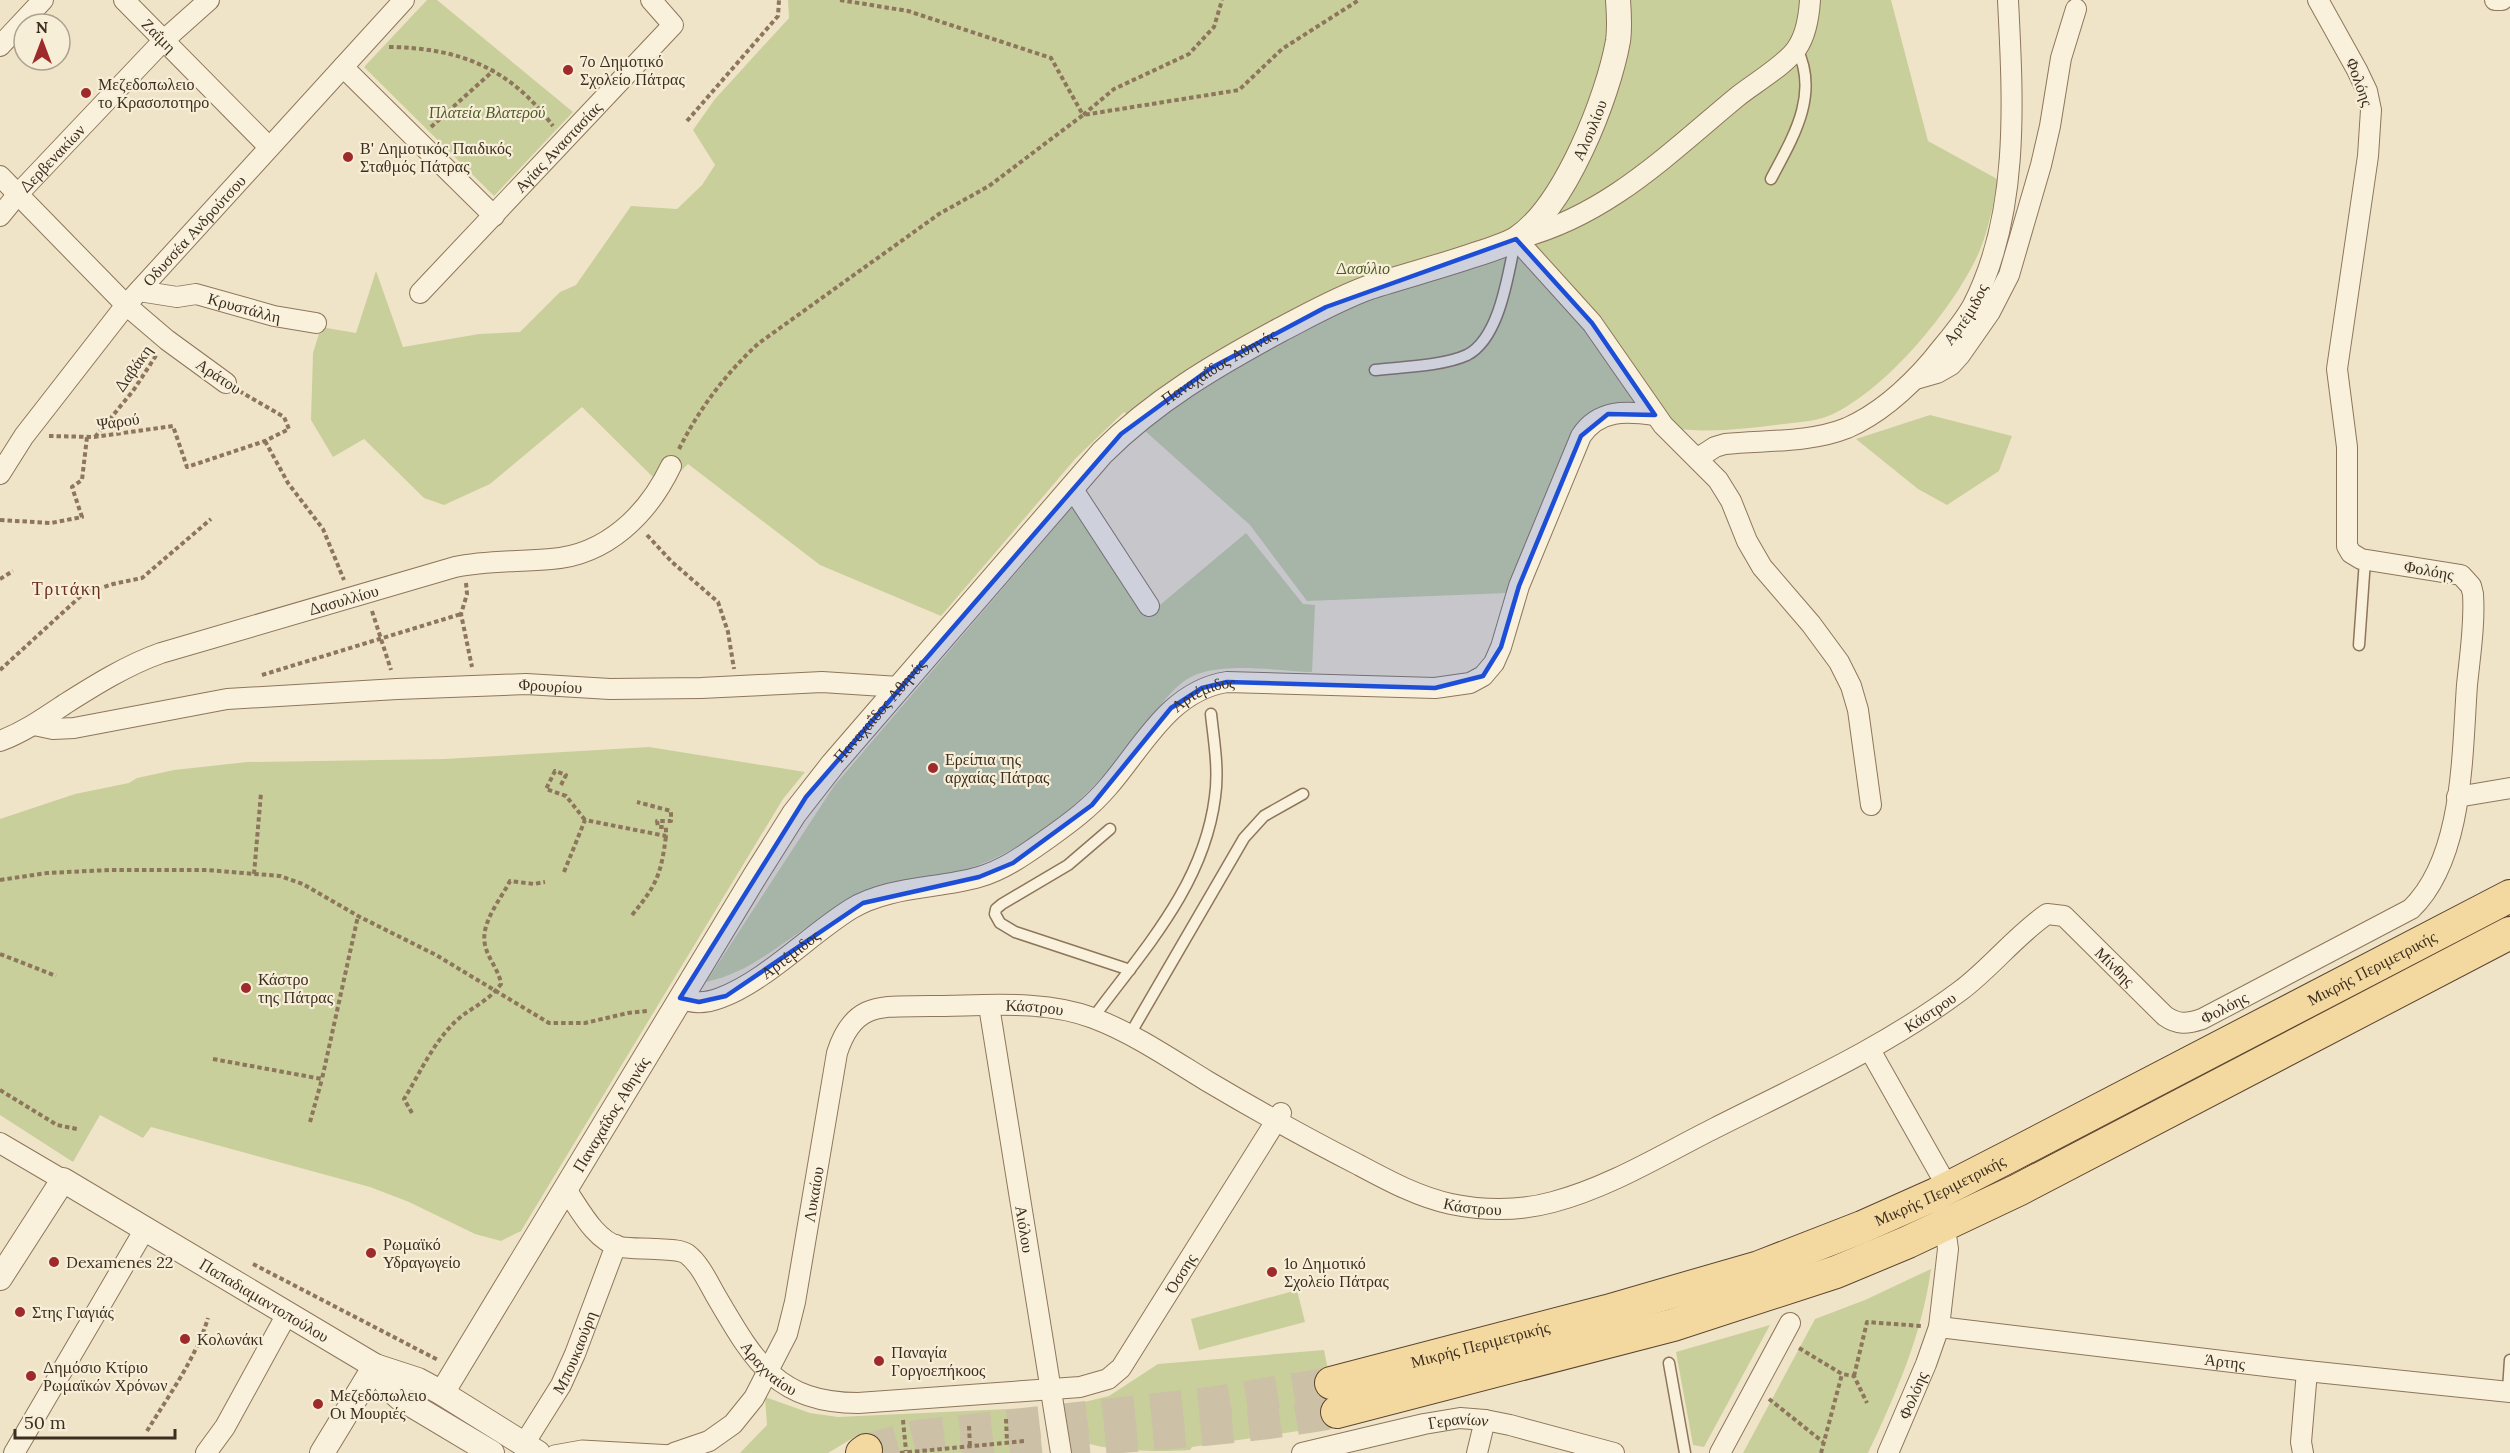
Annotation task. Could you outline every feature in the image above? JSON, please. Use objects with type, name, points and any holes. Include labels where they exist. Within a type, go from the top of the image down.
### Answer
[{"type":"main road","name":"Μικρής Περιμετρικής","points":[[2510,896],[1942,1191],[1862,1227],[1759,1267],[1607,1311],[1334,1398],[1695,1319],[1836,1272],[2028,1185],[2510,933]]},
{"type":"street","points":[[0,46],[43,0]]},
{"type":"street","name":"Ζαΐμη","points":[[124,0],[270,147]]},
{"type":"street","name":"Δερβενακίων","points":[[0,216],[18,194],[163,41],[209,0]]},
{"type":"street","name":"Οδυσσέα Ανδρούτσου","points":[[0,474],[24,436],[132,298],[404,0]]},
{"type":"street","name":"Αγίας Αναστασίας","points":[[420,293],[673,25],[651,0]]},
{"type":"street","name":"Αλσυλίου","points":[[1516,238],[1543,212],[1555,194],[1599,109],[1618,40],[1618,0]]},
{"type":"street","points":[[1516,238],[1532,235],[1560,223],[1632,185],[1665,159],[1797,49],[1807,24],[1810,0]]},
{"type":"street","name":"Αρτέμιδος","points":[[1698,458],[1715,447],[1725,444],[1801,438],[1842,429],[1878,411],[1916,379],[1953,335],[1972,306],[1995,245],[2006,190],[2010,139],[2008,0]]},
{"type":"street","name":"Φολόης","points":[[2171,1020],[2185,1024],[2202,1019],[2411,909],[2424,895],[2441,863],[2449,838],[2457,797],[2473,614],[2471,586],[2461,575],[2454,573],[2365,560],[2351,553],[2345,539],[2347,447],[2337,369],[2368,156],[2371,110],[2363,82],[2347,48],[2318,0]]},
{"type":"street","points":[[2495,0],[2502,0]]},
{"type":"street","points":[[1916,379],[1937,373],[1951,365],[1960,355],[1990,312],[2009,275],[2042,165],[2061,58],[2076,9]]},
{"type":"street","points":[[343,67],[494,216]]},
{"type":"street","name":"Αράτου","points":[[0,176],[132,298],[167,340],[226,383]]},
{"type":"street","points":[[1516,238],[1592,323],[1655,415],[1725,489],[1747,541],[1762,567],[1829,645],[1846,674],[1858,711],[1871,805]]},
{"type":"street","name":"Παναχαΐδος Αθηνάς","points":[[442,1393],[794,814],[833,764],[1102,453],[1146,412],[1190,381],[1246,348],[1368,288],[1465,258],[1516,238]]},
{"type":"street","name":"Κρυστάλλη","points":[[132,298],[177,297],[196,294],[274,315],[316,323]]},
{"type":"street","name":"Αρτέμιδος","points":[[675,1007],[726,996],[757,978],[840,915],[863,903],[893,894],[979,877],[1013,863],[1092,805],[1171,708],[1202,688],[1227,682],[1435,688],[1477,681],[1489,669],[1498,654],[1528,563],[1577,444],[1586,429],[1608,414],[1626,412],[1655,415]]},
{"type":"street","name":"Δασυλλίου","points":[[0,741],[34,725],[80,694],[151,657],[466,565],[574,555],[605,542],[634,521],[653,497],[671,466]]},
{"type":"street","points":[[1072,488],[1149,606]]},
{"type":"street","name":"Φρουρίου","points":[[34,725],[48,729],[74,728],[227,699],[397,689],[526,684],[610,689],[737,687],[836,682],[899,687]]},
{"type":"street","points":[[2457,797],[2510,788]]},
{"type":"street","name":"Κάστρου","points":[[855,1018],[879,1008],[989,1006],[1051,1008],[1093,1018],[1279,1117],[1384,1178],[1427,1197],[1468,1207],[1491,1209],[1534,1206],[1569,1197],[1617,1178],[1870,1050],[1962,990],[2044,916],[2059,914]]},
{"type":"street","name":"Μίνθης","points":[[2059,914],[2071,922],[2171,1020]]},
{"type":"street","name":"Αιόλου","points":[[989,1006],[1061,1453]]},
{"type":"street","name":"Λυκαίου","points":[[674,1453],[700,1444],[726,1431],[744,1413],[769,1372],[783,1342],[793,1313],[832,1076],[842,1037],[855,1018]]},
{"type":"street","name":"Φολόης","points":[[1870,1050],[1942,1191],[1948,1250],[1939,1327],[1926,1364],[1888,1453]]},
{"type":"street","name":"Όσσης","points":[[1050,1391],[1099,1382],[1121,1368],[1279,1117]]},
{"type":"street","name":"Παπαδιαμαντοπούλου","points":[[0,1143],[375,1366]]},
{"type":"street","points":[[0,1278],[63,1180]]},
{"type":"street","points":[[565,1188],[606,1241],[616,1245]]},
{"type":"street","points":[[14,1453],[145,1229]]},
{"type":"street","name":"Αραχναίου","points":[[616,1245],[686,1253],[699,1267],[740,1337],[760,1364],[795,1391],[827,1402],[902,1401],[1050,1391]]},
{"type":"street","name":"Μπουκαούρη","points":[[527,1450],[575,1354],[616,1245]]},
{"type":"street","points":[[206,1453],[225,1427],[287,1314]]},
{"type":"street","name":"Άρτης","points":[[1939,1327],[2307,1371],[2509,1391]]},
{"type":"street","points":[[1720,1453],[1787,1330]]},
{"type":"street","points":[[375,1366],[418,1380],[442,1393],[527,1450]]},
{"type":"street","points":[[322,1453],[375,1366]]},
{"type":"street","points":[[375,1366],[390,1389],[400,1398],[492,1453]]},
{"type":"street","points":[[2303,1453],[2301,1442],[2307,1371]]},
{"type":"street","name":"Γερανίων","points":[[1302,1453],[1438,1421],[1460,1418],[1485,1420],[1614,1453]]},
{"type":"street","points":[[1477,1453],[1485,1420]]},
{"type":"street","points":[[554,1453],[582,1448],[674,1453]]},
{"type":"lane","points":[[1771,179],[1801,117],[1805,98],[1804,70],[1797,49]]},
{"type":"lane","points":[[1375,370],[1461,357],[1476,349],[1496,317],[1505,290],[1516,238]]},
{"type":"lane","points":[[2359,645],[2365,560]]},
{"type":"lane","points":[[1093,1018],[1170,916],[1203,850],[1217,779],[1211,714]]},
{"type":"lane","points":[[1129,1036],[1244,838],[1264,816],[1303,794]]},
{"type":"lane","points":[[1110,829],[1068,865],[1002,904],[994,914],[1000,923],[1015,932],[1130,970]]},
{"type":"lane","points":[[2509,1391],[2510,1360]]},
{"type":"lane","points":[[1669,1363],[1685,1453]]},
{"type":"path","points":[[687,120],[778,16],[779,0]]},
{"type":"path","points":[[840,0],[908,11],[1051,58],[1083,115]]},
{"type":"path","points":[[671,466],[691,424],[703,407],[744,357],[759,343],[939,214],[989,186],[1114,89],[1189,54],[1214,27],[1222,0]]},
{"type":"path","points":[[1083,115],[1239,90],[1282,48],[1359,0]]},
{"type":"path","points":[[361,47],[424,48],[457,56],[495,70],[528,96],[564,142]]},
{"type":"path","points":[[417,139],[495,70]]},
{"type":"path","name":"Δαβάκη","points":[[94,437],[133,392],[167,340]]},
{"type":"path","name":"Αράτου","points":[[226,383],[284,417],[289,429],[265,441]]},
{"type":"path","name":"Ψαρού","points":[[24,436],[94,437],[173,426],[187,467],[265,441]]},
{"type":"path","points":[[0,520],[51,523],[82,517],[72,487],[82,480],[87,437]]},
{"type":"path","points":[[265,441],[288,483],[323,529],[381,638],[397,689]]},
{"type":"path","points":[[0,670],[83,594],[142,578],[189,535],[211,519]]},
{"type":"path","points":[[634,521],[672,562],[718,603],[728,632],[737,687]]},
{"type":"path","points":[[466,565],[466,594],[461,614],[476,686]]},
{"type":"path","points":[[0,579],[13,571]]},
{"type":"path","points":[[258,677],[461,614]]},
{"type":"path","points":[[561,785],[566,775],[555,771],[546,789],[566,796],[585,820],[666,836]]},
{"type":"path","points":[[254,874],[261,793]]},
{"type":"path","points":[[632,915],[653,890],[661,870],[666,827],[658,827],[657,821],[671,821],[671,811],[638,802]]},
{"type":"path","points":[[564,872],[585,820]]},
{"type":"path","points":[[0,880],[47,873],[110,870],[207,870],[292,878],[358,916],[436,955],[549,1023],[585,1023],[628,1013],[675,1007]]},
{"type":"path","points":[[412,1113],[404,1099],[444,1034],[458,1019],[486,1000],[501,984],[484,944],[487,922],[510,880],[534,884],[545,882]]},
{"type":"path","points":[[310,1122],[322,1079],[358,916]]},
{"type":"path","points":[[0,954],[56,976]]},
{"type":"path","points":[[213,1059],[322,1079]]},
{"type":"path","points":[[0,1090],[57,1125],[77,1129]]},
{"type":"path","points":[[147,1431],[178,1381],[204,1331],[208,1318]]},
{"type":"path","points":[[1867,1404],[1854,1376],[1867,1322],[1939,1327]]},
{"type":"path","points":[[1787,1330],[1842,1374],[1854,1376]]},
{"type":"path","points":[[1821,1453],[1842,1374]]},
{"type":"path","points":[[1755,1388],[1823,1442]]},
{"type":"path","points":[[902,1401],[906,1451]]},
{"type":"path","points":[[1006,1419],[1007,1442]]},
{"type":"path","points":[[969,1426],[970,1447]]},
{"type":"path","points":[[900,1453],[1025,1441]]},
{"type":"highlighted area","points":[[1516,239],[1592,323],[1655,415],[1608,414],[1581,436],[1519,586],[1501,647],[1483,676],[1435,688],[1227,682],[1202,688],[1171,708],[1092,805],[1013,863],[979,877],[863,903],[726,996],[699,1002],[680,998],[806,797],[1121,434],[1211,368],[1326,307]]},
{"type":"green space","name":"Πλατεία Βλατερού","points":[[427,0],[437,0],[573,112],[494,196],[364,67]]},
{"type":"green space","name":"Δασύλιο","points":[[788,0],[1891,0],[1928,141],[1999,180],[1980,250],[1955,296],[1918,343],[1876,385],[1854,402],[1822,418],[1732,430],[1680,429],[1661,408],[1615,406],[1550,485],[1507,593],[1307,601],[1250,525],[1124,412],[1076,458],[941,616],[820,565],[688,464],[664,488],[582,407],[490,484],[444,505],[424,498],[364,439],[333,457],[311,420],[313,353],[321,327],[356,333],[376,271],[403,347],[479,334],[520,332],[560,292],[576,285],[631,206],[677,209],[702,185],[715,165],[693,130],[715,99],[789,18]]},
{"type":"green space","points":[[1930,415],[2012,436],[1999,471],[1947,505],[1918,489],[1856,439]]},
{"type":"green space","points":[[1073,506],[1148,615],[1246,533],[1303,604],[1315,605],[1312,672],[1234,668],[1218,669],[1191,677],[1170,694],[1114,763],[1075,804],[1026,841],[998,857],[968,869],[898,882],[869,892],[825,916],[753,964],[719,979],[706,982],[834,786]]},
{"type":"green space","points":[[649,747],[805,772],[783,799],[521,1231],[501,1241],[475,1234],[409,1202],[370,1187],[151,1127],[143,1138],[100,1115],[73,1162],[0,1115],[0,819],[75,794],[129,783],[137,778],[174,770],[247,762],[444,759]]},
{"type":"green space","points":[[1931,1269],[1921,1317],[1907,1364],[1868,1453],[1743,1453],[1815,1319],[1865,1300]]},
{"type":"green space","points":[[1297,1290],[1305,1322],[1199,1350],[1191,1319]]},
{"type":"green space","points":[[1770,1325],[1704,1447],[1693,1445],[1676,1352]]},
{"type":"green space","points":[[1324,1350],[1339,1425],[1192,1447],[1190,1450],[1162,1451],[1126,1450],[1091,1444],[1078,1440],[1069,1433],[1066,1427],[1068,1406],[1109,1396],[1158,1364]]},
{"type":"green space","points":[[765,1397],[810,1413],[838,1417],[1030,1408],[1040,1453],[868,1453],[858,1435],[828,1453],[740,1453],[767,1425]]},
{"type":"tunnel","points":[[866,1450],[917,1436],[1210,1403],[1331,1383]]},
{"type":"tunnel","points":[[962,1453],[1055,1442],[1244,1426],[1337,1412]]},
{"type":"place","name":"7ο Δημοτικό Σχολείο Πάτρας","points":[[568,70]]},
{"type":"place","name":"Μεζεδοπωλειο το Κρασοποτηρο","points":[[86,93]]},
{"type":"place","name":"Β' Δημοτικός Παιδικός Σταθμός Πάτρας","points":[[348,157]]},
{"type":"place","name":"Ερείπια της αρχαίας Πάτρας","points":[[933,768]]},
{"type":"place","name":"Κάστρο της Πάτρας","points":[[246,988]]},
{"type":"place","name":"Ρωμαϊκό Υδραγωγείο","points":[[371,1253]]},
{"type":"place","name":"Dexamenes 22","points":[[54,1262]]},
{"type":"place","name":"1ο Δημοτικό Σχολείο Πάτρας","points":[[1272,1272]]},
{"type":"place","name":"Στης Γιαγιάς","points":[[20,1312]]},
{"type":"place","name":"Κολωνάκι","points":[[185,1339]]},
{"type":"place","name":"Παναγία Γοργοεπήκοος","points":[[879,1361]]},
{"type":"place","name":"Δημόσιο Κτίριο Ρωμαϊκών Χρόνων","points":[[31,1376]]},
{"type":"place","name":"Μεζεδοπωλειο Οι Μουριές","points":[[318,1404]]},
{"type":"district","name":"Τριτάκη","points":[[67,589]]}]
